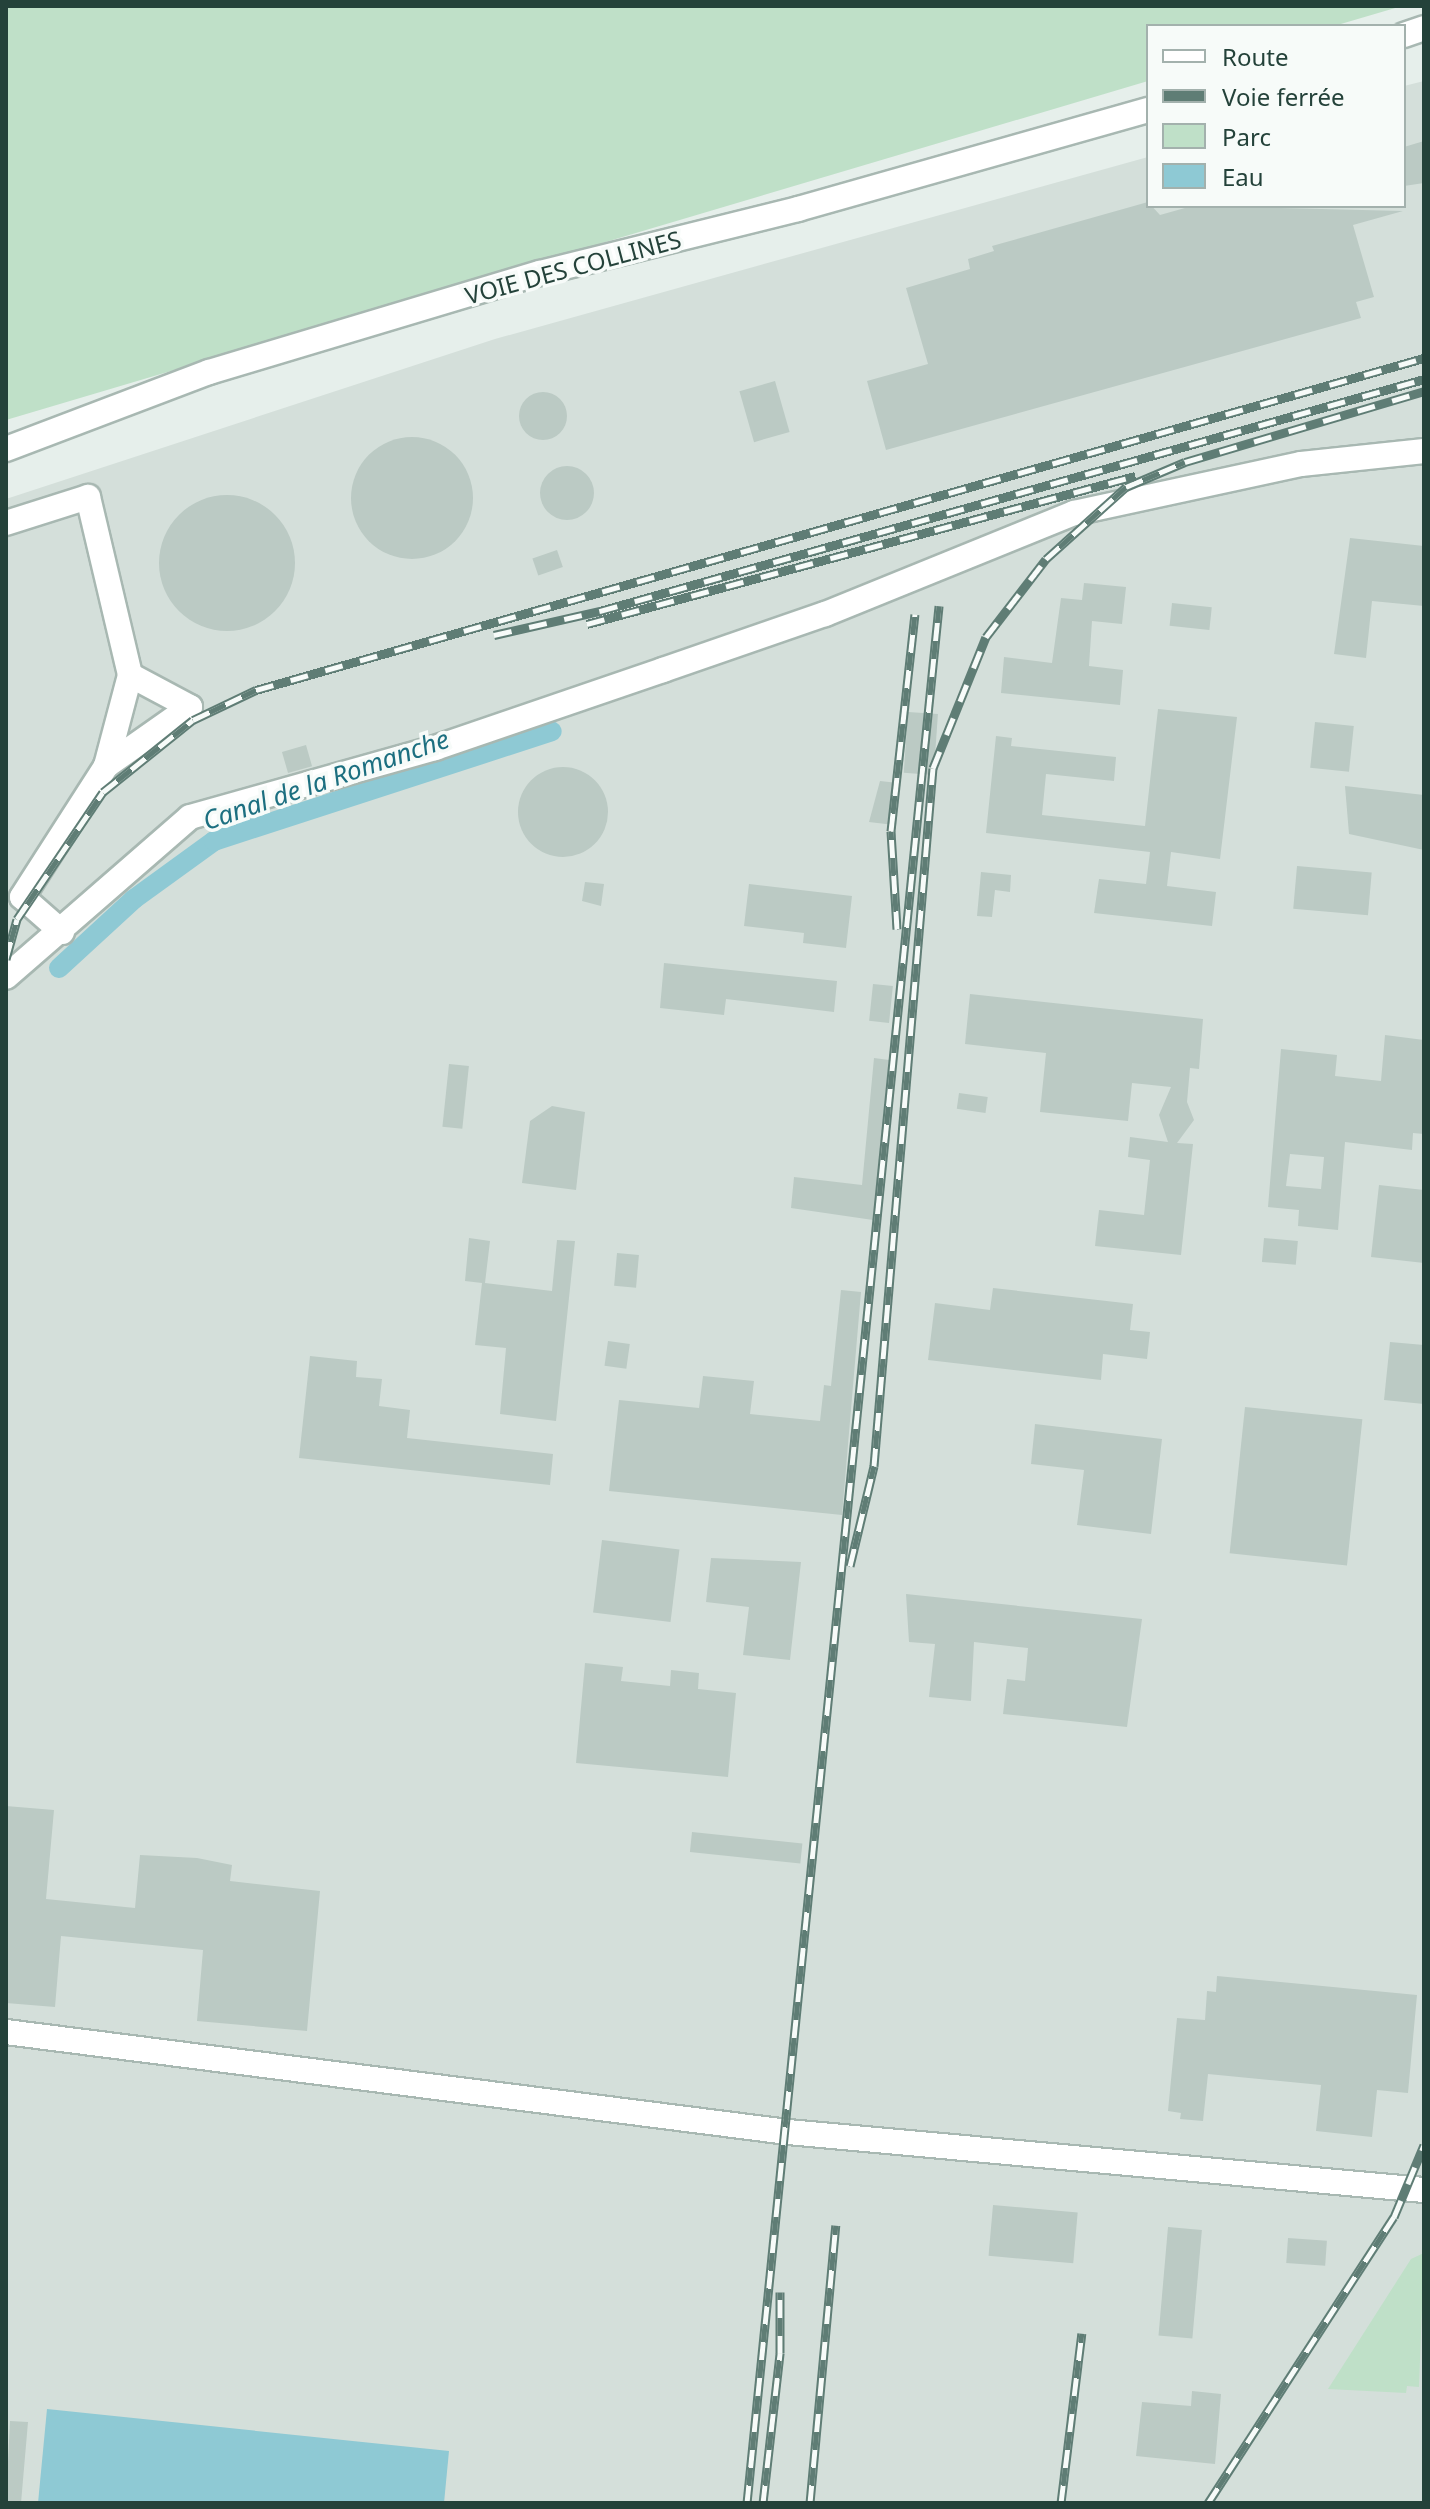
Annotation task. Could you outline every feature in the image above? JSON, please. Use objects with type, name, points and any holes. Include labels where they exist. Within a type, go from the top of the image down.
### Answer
[{"type":"street","name":"VOIE DES COLLINES","points":[[6,449],[209,372],[525,277],[798,209],[1146,111]]},
{"type":"street","points":[[6,977],[62,932],[190,817],[435,748],[810,619],[1074,513],[1301,464],[1424,451]]},
{"type":"street","points":[[6,523],[88,497],[130,675],[106,766],[22,897],[62,932]]},
{"type":"street","points":[[106,766],[190,707],[130,675]]},
{"type":"street","points":[[6,2032],[788,2132],[1424,2190]]},
{"type":"shaded area","points":[[1424,81],[1424,2503],[6,2503],[6,499],[495,339],[1146,158],[1146,208],[1406,208],[1406,86]]},
{"type":"green space","points":[[6,6],[1402,6],[1341,24],[1146,24],[1146,82],[6,420]]},
{"type":"green space","points":[[1424,2253],[1419,2387],[1407,2386],[1406,2393],[1328,2389],[1411,2259]]},
{"type":"water","points":[[47,2409],[449,2451],[444,2503],[38,2503]]},
{"type":"building","points":[[1424,141],[1424,183],[1406,186],[1406,146]]},
{"type":"building","points":[[1146,203],[1146,208],[1154,208],[1160,215],[1185,208],[1403,211],[1353,225],[1374,297],[1356,302],[1361,318],[886,450],[867,381],[928,364],[906,288],[970,269],[968,259],[994,251],[992,246]]},
{"type":"building","points":[[775,381],[790,432],[754,442],[739,391]]},
{"type":"building","points":[[543,392],[552,393],[560,399],[566,407],[566,425],[560,433],[552,439],[543,440],[534,439],[526,433],[520,425],[519,416],[520,407],[526,399],[534,393]]},
{"type":"building","points":[[412,437],[435,442],[455,455],[468,475],[473,498],[468,521],[455,541],[435,554],[412,559],[389,554],[369,541],[356,521],[351,498],[356,475],[369,455],[389,442]]},
{"type":"building","points":[[567,466],[586,474],[594,493],[586,512],[567,520],[548,512],[540,493],[548,474]]},
{"type":"building","points":[[227,495],[253,500],[275,515],[290,537],[295,563],[290,589],[275,611],[253,626],[227,631],[201,626],[179,611],[164,589],[159,563],[164,537],[179,515],[201,500]]},
{"type":"building","points":[[1350,538],[1424,546],[1424,606],[1372,601],[1366,658],[1334,654]]},
{"type":"building","points":[[557,550],[563,567],[538,575],[532,558]]},
{"type":"building","points":[[1084,583],[1126,587],[1122,624],[1092,621],[1089,666],[1123,670],[1120,705],[1001,693],[1004,657],[1052,663],[1061,598],[1082,600]]},
{"type":"building","points":[[1172,603],[1212,607],[1209,630],[1170,626]]},
{"type":"building","points":[[1158,709],[1237,717],[1220,859],[1171,852],[1167,886],[1216,892],[1212,926],[1094,913],[1099,879],[1146,884],[1150,852],[986,833],[996,736],[1012,738],[1011,746],[1116,757],[1114,781],[1046,774],[1042,815],[1145,826]]},
{"type":"building","points":[[908,712],[938,714],[934,775],[904,773]]},
{"type":"building","points":[[1315,722],[1354,726],[1349,772],[1310,768]]},
{"type":"building","points":[[306,745],[312,766],[288,773],[282,752]]},
{"type":"building","points":[[563,767],[580,770],[595,780],[605,795],[608,812],[605,829],[595,844],[580,854],[563,857],[546,854],[531,844],[521,829],[518,812],[521,795],[531,780],[546,770]]},
{"type":"building","points":[[880,781],[898,783],[894,825],[869,822]]},
{"type":"building","points":[[1345,786],[1424,795],[1424,850],[1349,834]]},
{"type":"building","points":[[1297,866],[1372,873],[1368,915],[1293,909]]},
{"type":"building","points":[[981,872],[1011,875],[1010,892],[995,890],[992,917],[977,916]]},
{"type":"building","points":[[585,882],[604,884],[601,906],[582,901]]},
{"type":"building","points":[[749,884],[852,896],[846,948],[803,943],[804,933],[744,926]]},
{"type":"building","points":[[664,963],[837,981],[834,1012],[726,999],[724,1015],[660,1008]]},
{"type":"building","points":[[873,984],[893,986],[889,1023],[869,1021]]},
{"type":"building","points":[[970,994],[1203,1019],[1199,1069],[1190,1068],[1187,1102],[1194,1120],[1177,1143],[1193,1144],[1181,1255],[1095,1246],[1099,1210],[1144,1215],[1150,1160],[1128,1157],[1130,1137],[1168,1142],[1159,1115],[1171,1087],[1132,1083],[1128,1121],[1040,1112],[1046,1053],[965,1044]]},
{"type":"building","points":[[1385,1035],[1424,1040],[1424,1134],[1413,1133],[1412,1150],[1345,1142],[1338,1230],[1298,1226],[1299,1210],[1268,1207],[1281,1049],[1337,1055],[1335,1076],[1381,1081]],"holes":[[[1290,1154],[1324,1157],[1321,1189],[1286,1186]]]},
{"type":"building","points":[[874,1058],[889,1060],[873,1220],[791,1208],[794,1177],[862,1185]]},
{"type":"building","points":[[449,1064],[469,1066],[462,1129],[442,1127]]},
{"type":"building","points":[[959,1093],[988,1097],[985,1113],[957,1109]]},
{"type":"building","points":[[552,1106],[585,1112],[576,1190],[522,1183],[530,1121]]},
{"type":"building","points":[[1379,1185],[1424,1190],[1424,1263],[1371,1257]]},
{"type":"building","points":[[469,1238],[490,1241],[485,1283],[552,1291],[557,1240],[575,1241],[556,1421],[500,1414],[506,1348],[475,1345],[482,1283],[465,1281]]},
{"type":"building","points":[[1264,1238],[1298,1241],[1296,1265],[1262,1262]]},
{"type":"building","points":[[617,1253],[639,1255],[636,1288],[614,1286]]},
{"type":"building","points":[[993,1288],[1133,1304],[1130,1330],[1150,1332],[1147,1359],[1103,1354],[1101,1380],[928,1360],[935,1303],[990,1310]]},
{"type":"building","points":[[841,1290],[861,1292],[842,1515],[609,1491],[619,1400],[699,1408],[703,1376],[754,1381],[750,1414],[820,1421],[824,1385],[831,1386]]},
{"type":"building","points":[[608,1341],[630,1344],[626,1369],[605,1366]]},
{"type":"building","points":[[1390,1342],[1424,1345],[1424,1404],[1384,1400]]},
{"type":"building","points":[[310,1356],[357,1361],[356,1377],[382,1379],[379,1406],[410,1410],[407,1438],[553,1454],[550,1485],[299,1458]]},
{"type":"building","points":[[1245,1407],[1362,1419],[1347,1566],[1230,1553]]},
{"type":"building","points":[[1035,1424],[1162,1439],[1151,1534],[1077,1525],[1084,1470],[1031,1464]]},
{"type":"building","points":[[602,1540],[679,1550],[671,1622],[593,1612]]},
{"type":"building","points":[[711,1558],[801,1562],[790,1660],[743,1655],[749,1607],[706,1602]]},
{"type":"building","points":[[906,1594],[1142,1619],[1127,1727],[1003,1714],[1007,1679],[1025,1681],[1028,1648],[974,1642],[971,1701],[929,1697],[935,1644],[909,1642]]},
{"type":"building","points":[[585,1663],[623,1667],[621,1681],[670,1686],[671,1670],[699,1673],[698,1689],[736,1693],[728,1777],[576,1763]]},
{"type":"building","points":[[6,1806],[54,1810],[46,1899],[135,1908],[140,1855],[197,1858],[232,1865],[230,1881],[320,1891],[307,2031],[197,2021],[203,1950],[61,1936],[55,2007],[6,2003]]},
{"type":"building","points":[[692,1832],[802,1844],[800,1863],[690,1852]]},
{"type":"building","points":[[1217,1976],[1417,1995],[1408,2093],[1377,2090],[1372,2137],[1316,2131],[1321,2085],[1208,2074],[1203,2121],[1180,2119],[1181,2113],[1168,2111],[1177,2018],[1205,2020],[1207,1991],[1216,1992]]},
{"type":"building","points":[[993,2205],[1078,2212],[1073,2263],[989,2256]]},
{"type":"building","points":[[1168,2227],[1202,2230],[1192,2339],[1159,2336]]},
{"type":"building","points":[[1288,2238],[1327,2241],[1325,2266],[1286,2263]]},
{"type":"building","points":[[1192,2391],[1221,2394],[1215,2464],[1136,2456],[1142,2402],[1191,2406]]},
{"type":"building","points":[[10,2421],[28,2422],[21,2503],[6,2503]]},
{"type":"waterway","name":"Canal de la Romanche","points":[[59,968],[134,899],[214,841],[552,731]]},
{"type":"railway","points":[[6,959],[17,919],[103,792],[193,720],[256,690],[1424,358]]},
{"type":"railway","points":[[494,635],[600,611],[1424,379]]},
{"type":"railway","points":[[850,1566],[874,1466],[933,768],[986,637],[1046,559],[1126,487],[1185,462],[1424,391]]},
{"type":"railway","points":[[587,624],[1135,476]]},
{"type":"railway","points":[[747,2503],[939,606]]},
{"type":"railway","points":[[897,929],[891,831],[915,614]]},
{"type":"railway","points":[[1208,2503],[1394,2217],[1424,2145]]},
{"type":"railway","points":[[810,2503],[836,2225]]},
{"type":"railway","points":[[763,2503],[780,2353],[780,2292]]},
{"type":"railway","points":[[1061,2503],[1082,2333]]}]
